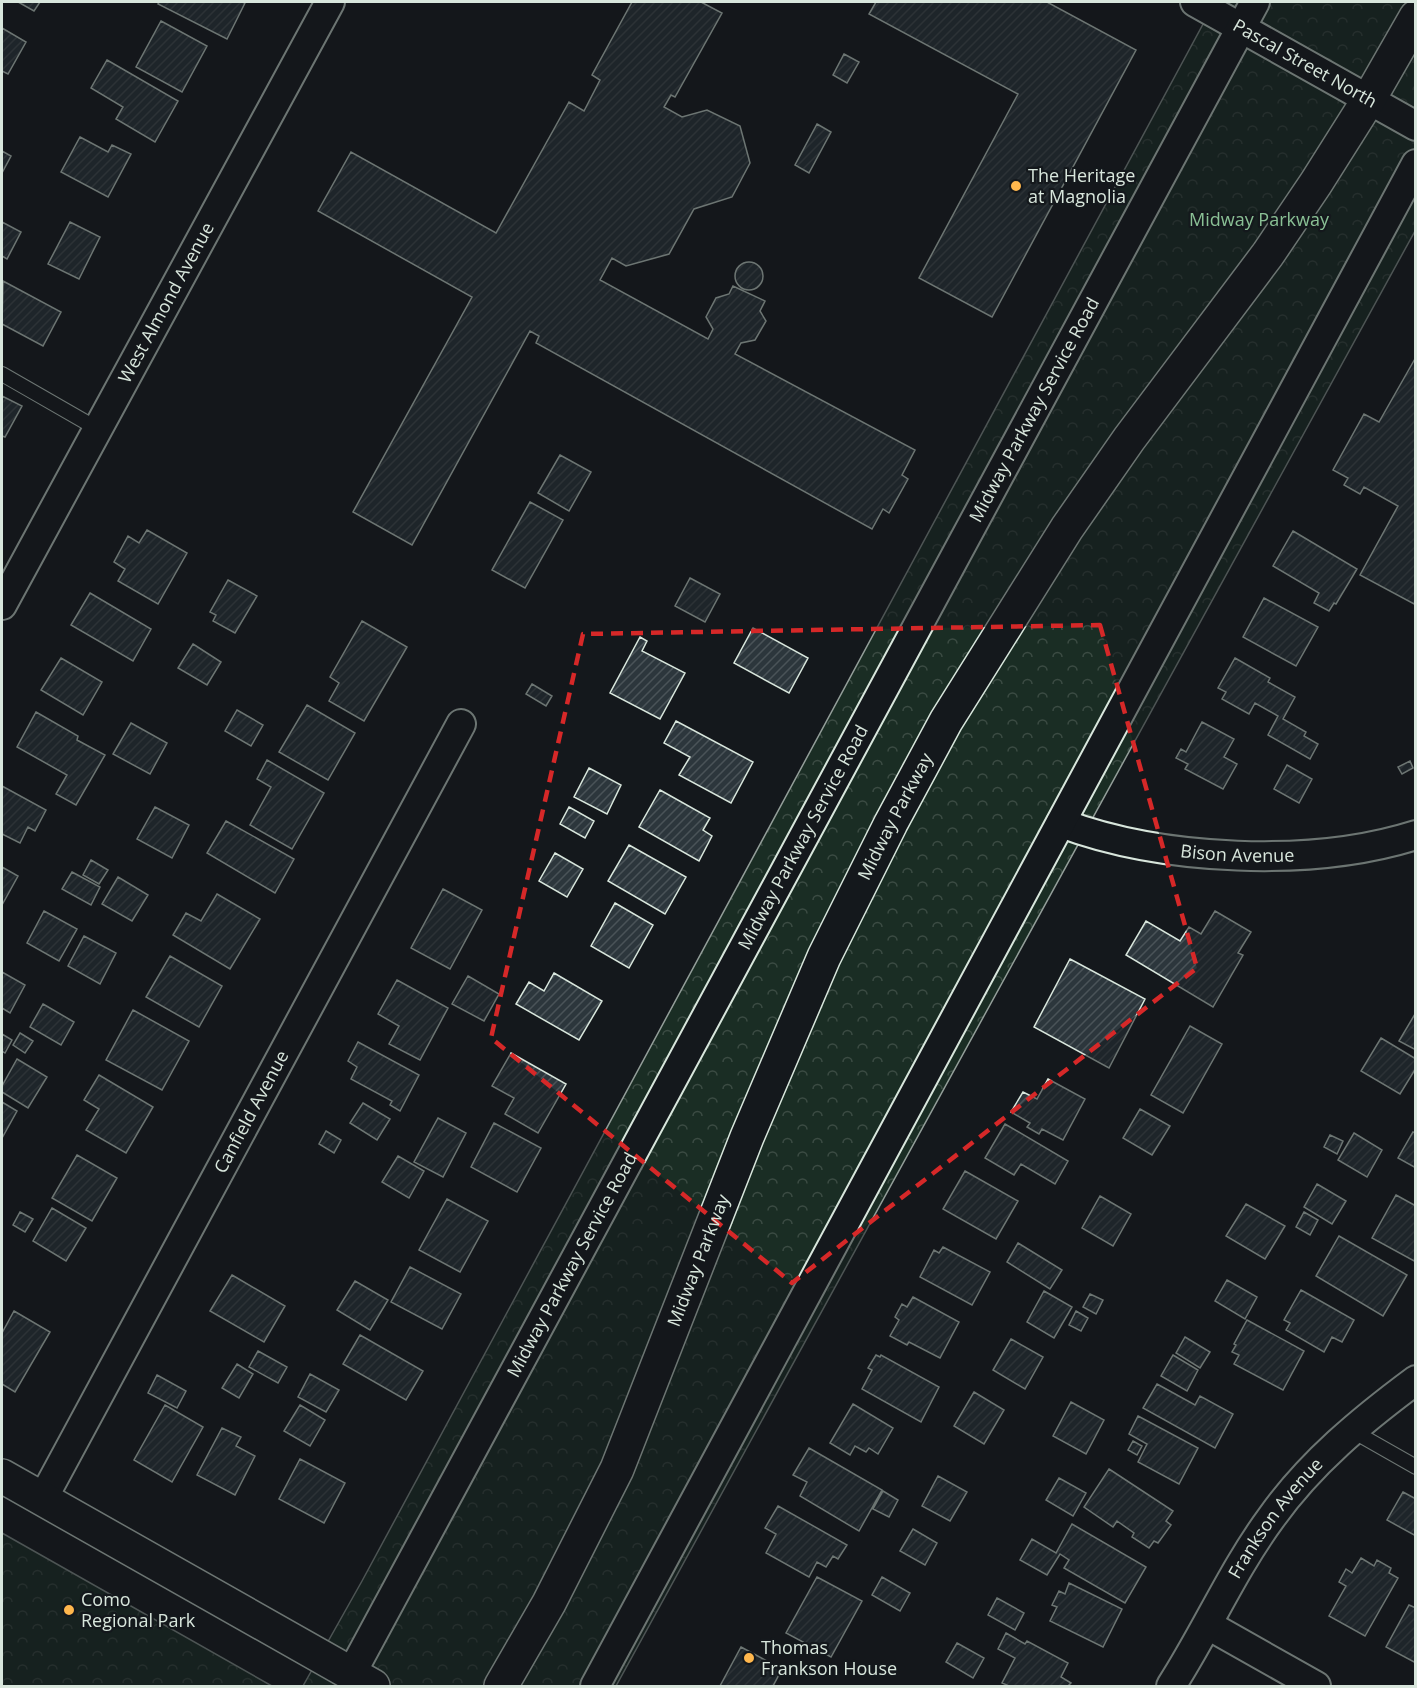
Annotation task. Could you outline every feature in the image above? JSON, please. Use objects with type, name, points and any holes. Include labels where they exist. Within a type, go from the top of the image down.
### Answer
[{"type":"street","name":"West Almond Avenue","points":[[2,604],[330,2]]},
{"type":"street","name":"Pascal Street North","points":[[1195,2],[1416,126]]},
{"type":"street","name":"Midway Parkway Service Road","points":[[362,1680],[1255,2]]},
{"type":"street","name":"Midway Parkway","points":[[501,1686],[549,1603],[616,1469],[747,1137],[824,957],[891,823],[940,732],[1067,528],[1129,439],[1268,254],[1369,99],[1416,17]]},
{"type":"street","points":[[595,1686],[1416,164]]},
{"type":"street","name":"Canfield Avenue","points":[[42,1500],[461,724]]},
{"type":"street","name":"Bison Avenue","points":[[1061,822],[1087,832],[1154,847],[1209,854],[1277,856],[1345,850],[1416,835]]},
{"type":"street","name":"Frankson Avenue","points":[[1171,1686],[1253,1543],[1290,1491],[1351,1430],[1416,1380]]},
{"type":"street","points":[[2,1476],[362,1680]]},
{"type":"street","points":[[1208,1624],[1316,1686]]},
{"type":"lane","points":[[2,374],[96,428]]},
{"type":"lane","points":[[1351,1430],[1416,1467]]},
{"type":"highlighted area","points":[[1100,625],[1197,968],[792,1283],[491,1038],[583,634]]},
{"type":"green space","name":"Midway Parkway","points":[[1215,2],[1415,2],[1415,231],[616,1686],[303,1686],[362,1581]]},
{"type":"green space","name":"Como Regional Park","points":[[2,1533],[272,1686],[2,1686]]},
{"type":"building","points":[[18,2],[40,2],[34,11]]},
{"type":"building","points":[[159,2],[245,3],[227,39],[158,4]]},
{"type":"building","points":[[632,2],[701,2],[722,13],[675,97],[671,95],[664,107],[682,117],[707,110],[740,126],[750,163],[732,197],[694,209],[669,254],[626,266],[612,258],[600,280],[708,339],[713,329],[706,317],[716,298],[729,294],[733,286],[765,301],[760,311],[766,321],[755,340],[741,343],[735,354],[915,450],[902,475],[908,479],[889,513],[883,509],[872,529],[536,343],[539,336],[530,331],[412,545],[353,512],[472,297],[318,211],[351,152],[496,233],[569,102],[584,111],[600,80],[592,75]]},
{"type":"building","name":"The Heritage at Magnolia","points":[[876,2],[1047,2],[1136,50],[992,317],[919,278],[1018,94],[869,14]]},
{"type":"building","points":[[161,21],[207,46],[182,92],[136,67]]},
{"type":"building","points":[[2,28],[26,42],[8,74],[2,71]]},
{"type":"building","points":[[844,54],[859,62],[847,83],[833,75]]},
{"type":"building","points":[[107,60],[178,101],[155,142],[116,119],[123,107],[91,88]]},
{"type":"building","points":[[817,124],[831,132],[809,173],[795,165]]},
{"type":"building","points":[[80,137],[108,152],[112,145],[131,154],[108,197],[61,172]]},
{"type":"building","points":[[2,151],[11,156],[2,173]]},
{"type":"building","points":[[2,222],[21,232],[7,259],[2,256]]},
{"type":"building","points":[[70,222],[100,237],[79,279],[48,264]]},
{"type":"building","points":[[749,262],[759,266],[763,276],[759,286],[749,290],[739,286],[735,276],[739,266]]},
{"type":"building","points":[[3,281],[61,312],[43,346],[2,324]]},
{"type":"building","points":[[1416,357],[1416,605],[1360,575],[1398,506],[1364,487],[1360,494],[1344,485],[1348,478],[1333,470],[1364,414],[1379,422]]},
{"type":"building","points":[[2,396],[22,406],[5,437],[2,436]]},
{"type":"building","points":[[560,455],[591,472],[569,511],[538,493]]},
{"type":"building","points":[[530,502],[563,520],[525,588],[492,570]]},
{"type":"building","points":[[147,530],[187,553],[158,604],[118,581],[125,569],[114,562],[128,536],[139,543]]},
{"type":"building","points":[[1293,531],[1357,569],[1336,604],[1334,603],[1329,611],[1314,603],[1319,593],[1273,566]]},
{"type":"building","points":[[690,578],[720,594],[705,622],[675,606]]},
{"type":"building","points":[[228,580],[257,596],[235,633],[213,621],[216,615],[210,612]]},
{"type":"building","points":[[90,593],[151,629],[133,661],[71,625]]},
{"type":"building","points":[[1264,598],[1318,627],[1296,666],[1243,637]]},
{"type":"building","points":[[362,621],[407,647],[364,721],[329,701],[339,683],[330,677]]},
{"type":"building","points":[[753,628],[808,658],[789,693],[734,663]]},
{"type":"building","points":[[640,637],[647,641],[642,651],[685,673],[660,719],[610,693]]},
{"type":"building","points":[[193,644],[221,662],[207,685],[178,668]]},
{"type":"building","points":[[61,658],[102,682],[83,715],[41,690]]},
{"type":"building","points":[[1235,658],[1270,678],[1268,682],[1295,697],[1283,719],[1306,732],[1304,736],[1318,744],[1310,759],[1268,735],[1278,716],[1255,703],[1249,714],[1222,699],[1226,692],[1218,688]]},
{"type":"building","points":[[532,684],[552,696],[546,706],[526,694]]},
{"type":"building","points":[[307,705],[355,733],[328,780],[279,752]]},
{"type":"building","points":[[237,710],[263,725],[251,746],[225,731]]},
{"type":"building","points":[[36,712],[78,736],[77,740],[105,755],[76,805],[56,794],[67,775],[17,747]]},
{"type":"building","points":[[676,721],[753,762],[731,803],[679,775],[690,757],[664,743]]},
{"type":"building","points":[[1202,722],[1234,739],[1224,757],[1237,764],[1223,789],[1185,769],[1188,764],[1176,758],[1181,749],[1186,752]]},
{"type":"building","points":[[131,723],[167,743],[150,774],[113,754]]},
{"type":"building","points":[[267,760],[324,793],[292,849],[250,825],[271,787],[257,779]]},
{"type":"building","points":[[1410,761],[1413,768],[1402,774],[1398,767]]},
{"type":"building","points":[[1287,765],[1312,779],[1299,803],[1274,789]]},
{"type":"building","points":[[589,768],[621,785],[607,814],[574,797]]},
{"type":"building","points":[[2,786],[46,810],[35,831],[28,827],[20,843],[2,834]]},
{"type":"building","points":[[660,790],[710,818],[703,830],[712,836],[699,861],[639,827]]},
{"type":"building","points":[[155,807],[189,825],[172,858],[137,839]]},
{"type":"building","points":[[569,807],[594,821],[585,838],[560,824]]},
{"type":"building","points":[[226,821],[294,859],[275,893],[207,853]]},
{"type":"building","points":[[629,845],[686,877],[665,914],[608,881]]},
{"type":"building","points":[[555,853],[583,869],[567,897],[539,881]]},
{"type":"building","points":[[91,860],[108,870],[99,884],[83,875]]},
{"type":"building","points":[[2,867],[18,876],[2,905]]},
{"type":"building","points":[[72,872],[100,887],[91,905],[62,889]]},
{"type":"building","points":[[118,877],[148,895],[132,921],[102,904]]},
{"type":"building","points":[[443,889],[482,910],[450,969],[411,948]]},
{"type":"building","points":[[217,894],[260,919],[230,969],[173,935],[186,913],[201,921]]},
{"type":"building","points":[[615,903],[653,925],[629,968],[591,946]]},
{"type":"building","points":[[44,911],[77,929],[59,961],[27,943]]},
{"type":"building","points":[[1215,911],[1251,932],[1238,953],[1243,955],[1213,1007],[1126,955],[1146,921],[1180,941],[1189,927],[1201,934]]},
{"type":"building","points":[[84,936],[116,953],[100,984],[68,966]]},
{"type":"building","points":[[170,956],[222,986],[199,1027],[146,997]]},
{"type":"building","points":[[1070,959],[1145,999],[1109,1068],[1034,1027]]},
{"type":"building","points":[[2,972],[25,985],[10,1013],[2,1008]]},
{"type":"building","points":[[554,973],[602,1001],[579,1040],[516,1004],[529,982],[544,991]]},
{"type":"building","points":[[468,976],[499,994],[484,1021],[452,1004]]},
{"type":"building","points":[[397,980],[448,1008],[420,1060],[389,1044],[399,1026],[378,1014]]},
{"type":"building","points":[[43,1004],[74,1022],[61,1045],[30,1027]]},
{"type":"building","points":[[133,1010],[189,1041],[162,1090],[106,1060]]},
{"type":"building","points":[[1416,1014],[1416,1050],[1399,1041]]},
{"type":"building","points":[[1190,1026],[1222,1044],[1183,1113],[1151,1095]]},
{"type":"building","points":[[20,1033],[33,1041],[25,1053],[13,1045]]},
{"type":"building","points":[[2,1034],[12,1040],[5,1053],[2,1051]]},
{"type":"building","points":[[1381,1038],[1416,1059],[1416,1068],[1400,1094],[1361,1071]]},
{"type":"building","points":[[358,1042],[419,1075],[400,1111],[390,1105],[392,1101],[351,1079],[357,1067],[348,1061]]},
{"type":"building","points":[[511,1053],[566,1084],[538,1133],[505,1114],[514,1098],[492,1086]]},
{"type":"building","points":[[17,1059],[47,1077],[28,1108],[2,1092],[2,1086]]},
{"type":"building","points":[[99,1075],[153,1107],[126,1153],[86,1130],[99,1109],[84,1100]]},
{"type":"building","points":[[1048,1079],[1085,1099],[1063,1140],[1042,1129],[1039,1134],[1027,1127],[1030,1123],[1011,1112],[1023,1092],[1037,1099]]},
{"type":"building","points":[[2,1102],[17,1111],[2,1138]]},
{"type":"building","points":[[363,1103],[390,1119],[377,1140],[350,1123]]},
{"type":"building","points":[[1140,1109],[1170,1126],[1152,1155],[1123,1138]]},
{"type":"building","points":[[438,1118],[466,1133],[443,1177],[414,1162]]},
{"type":"building","points":[[494,1123],[541,1148],[517,1192],[471,1167]]},
{"type":"building","points":[[1005,1124],[1068,1161],[1055,1184],[1021,1164],[1014,1175],[985,1158]]},
{"type":"building","points":[[326,1131],[341,1140],[334,1153],[319,1144]]},
{"type":"building","points":[[1413,1132],[1416,1133],[1416,1168],[1398,1158]]},
{"type":"building","points":[[1354,1133],[1382,1150],[1367,1177],[1338,1160]]},
{"type":"building","points":[[1330,1135],[1343,1141],[1337,1154],[1324,1147]]},
{"type":"building","points":[[77,1155],[117,1178],[92,1221],[52,1198]]},
{"type":"building","points":[[398,1156],[424,1171],[409,1198],[382,1182]]},
{"type":"building","points":[[965,1171],[1018,1201],[996,1239],[943,1209]]},
{"type":"building","points":[[1317,1184],[1346,1201],[1332,1224],[1304,1207]]},
{"type":"building","points":[[1396,1195],[1416,1206],[1416,1262],[1372,1238]]},
{"type":"building","points":[[1100,1196],[1131,1214],[1113,1246],[1082,1228]]},
{"type":"building","points":[[447,1199],[488,1221],[460,1272],[419,1250]]},
{"type":"building","points":[[1246,1204],[1285,1226],[1265,1259],[1226,1236]]},
{"type":"building","points":[[52,1208],[86,1228],[66,1261],[33,1241]]},
{"type":"building","points":[[20,1212],[33,1219],[25,1232],[13,1225]]},
{"type":"building","points":[[1304,1212],[1318,1220],[1310,1235],[1296,1227]]},
{"type":"building","points":[[1339,1236],[1407,1275],[1383,1316],[1316,1276]]},
{"type":"building","points":[[1018,1243],[1062,1270],[1050,1289],[1007,1262]]},
{"type":"building","points":[[943,1247],[990,1272],[972,1305],[920,1277],[934,1250],[939,1253]]},
{"type":"building","points":[[410,1267],[461,1294],[442,1329],[391,1302]]},
{"type":"building","points":[[232,1275],[285,1306],[264,1342],[210,1311]]},
{"type":"building","points":[[1227,1280],[1257,1297],[1245,1319],[1215,1301]]},
{"type":"building","points":[[355,1281],[388,1300],[370,1330],[337,1310]]},
{"type":"building","points":[[1301,1290],[1354,1320],[1342,1342],[1332,1337],[1324,1352],[1286,1330],[1290,1323],[1284,1320]]},
{"type":"building","points":[[1044,1291],[1072,1307],[1054,1338],[1027,1322]]},
{"type":"building","points":[[1090,1294],[1103,1300],[1096,1314],[1083,1307]]},
{"type":"building","points":[[913,1297],[959,1322],[940,1358],[909,1342],[907,1345],[890,1336],[899,1320],[895,1317],[902,1304],[907,1307]]},
{"type":"building","points":[[14,1311],[50,1332],[15,1392],[2,1384],[2,1333]]},
{"type":"building","points":[[1076,1311],[1088,1318],[1081,1331],[1069,1325]]},
{"type":"building","points":[[1247,1320],[1304,1351],[1283,1390],[1234,1364],[1239,1355],[1232,1352],[1236,1345],[1234,1344]]},
{"type":"building","points":[[360,1335],[423,1371],[406,1400],[343,1364]]},
{"type":"building","points":[[1185,1337],[1210,1352],[1200,1368],[1176,1353]]},
{"type":"building","points":[[1011,1339],[1043,1357],[1025,1389],[993,1370]]},
{"type":"building","points":[[258,1351],[287,1367],[278,1383],[249,1367]]},
{"type":"building","points":[[876,1355],[880,1357],[881,1355],[939,1387],[921,1422],[862,1389],[872,1370],[868,1368]]},
{"type":"building","points":[[1173,1355],[1198,1370],[1187,1391],[1161,1376]]},
{"type":"building","points":[[237,1364],[253,1374],[239,1398],[222,1388]]},
{"type":"building","points":[[310,1374],[339,1390],[326,1412],[298,1397]]},
{"type":"building","points":[[157,1375],[186,1391],[177,1408],[148,1393]]},
{"type":"building","points":[[1157,1384],[1195,1405],[1200,1396],[1233,1414],[1215,1448],[1143,1408]]},
{"type":"building","points":[[974,1392],[1004,1410],[984,1444],[954,1426]]},
{"type":"building","points":[[1071,1402],[1104,1420],[1086,1454],[1053,1436]]},
{"type":"building","points":[[853,1404],[893,1428],[878,1454],[869,1448],[866,1452],[855,1446],[850,1455],[830,1443]]},
{"type":"building","points":[[165,1405],[203,1427],[172,1482],[134,1460]]},
{"type":"building","points":[[300,1405],[325,1420],[310,1446],[284,1431]]},
{"type":"building","points":[[1138,1416],[1198,1448],[1179,1484],[1138,1462],[1147,1444],[1129,1434]]},
{"type":"building","points":[[222,1428],[241,1437],[236,1446],[255,1456],[235,1495],[197,1475]]},
{"type":"building","points":[[1133,1441],[1142,1446],[1137,1455],[1128,1450]]},
{"type":"building","points":[[809,1448],[882,1490],[859,1531],[800,1496],[807,1482],[793,1475]]},
{"type":"building","points":[[300,1459],[345,1483],[324,1523],[279,1499]]},
{"type":"building","points":[[1109,1469],[1173,1511],[1166,1521],[1171,1525],[1158,1543],[1154,1541],[1149,1548],[1132,1537],[1134,1533],[1117,1521],[1113,1527],[1084,1507]]},
{"type":"building","points":[[938,1476],[967,1492],[950,1521],[922,1506]]},
{"type":"building","points":[[1059,1478],[1086,1493],[1073,1516],[1046,1500]]},
{"type":"building","points":[[883,1491],[898,1500],[889,1517],[873,1509]]},
{"type":"building","points":[[1403,1492],[1416,1499],[1416,1536],[1387,1520]]},
{"type":"building","points":[[778,1506],[847,1545],[838,1559],[833,1556],[826,1567],[817,1562],[809,1577],[766,1553],[776,1534],[765,1528]]},
{"type":"building","points":[[1072,1524],[1146,1567],[1125,1603],[1064,1568],[1069,1560],[1060,1554],[1047,1575],[1020,1560],[1032,1539],[1056,1553]]},
{"type":"building","points":[[913,1529],[937,1543],[925,1565],[900,1551]]},
{"type":"building","points":[[1361,1558],[1374,1566],[1377,1560],[1391,1568],[1389,1573],[1398,1578],[1365,1636],[1329,1616],[1346,1586],[1339,1582],[1346,1569],[1352,1573]]},
{"type":"building","points":[[817,1577],[862,1601],[831,1657],[786,1633]]},
{"type":"building","points":[[882,1577],[910,1593],[900,1611],[872,1595]]},
{"type":"building","points":[[1069,1583],[1122,1609],[1103,1647],[1050,1621],[1057,1607],[1052,1605],[1059,1591],[1065,1594]]},
{"type":"building","points":[[997,1598],[1024,1613],[1015,1630],[988,1615]]},
{"type":"building","points":[[1409,1605],[1416,1608],[1416,1663],[1386,1647]]},
{"type":"building","points":[[1006,1633],[1025,1644],[1027,1641],[1068,1663],[1061,1677],[1071,1683],[1068,1686],[1009,1686],[1002,1683],[1015,1658],[998,1649]]},
{"type":"building","points":[[957,1643],[984,1658],[973,1678],[946,1662]]},
{"type":"building","name":"Thomas Frankson House","points":[[741,1647],[782,1669],[773,1686],[720,1686]]},
{"type":"place","name":"The Heritage at Magnolia","points":[[1016,186]]},
{"type":"place","name":"Como Regional Park","points":[[69,1610]]},
{"type":"place","name":"Thomas Frankson House","points":[[749,1658]]}]
